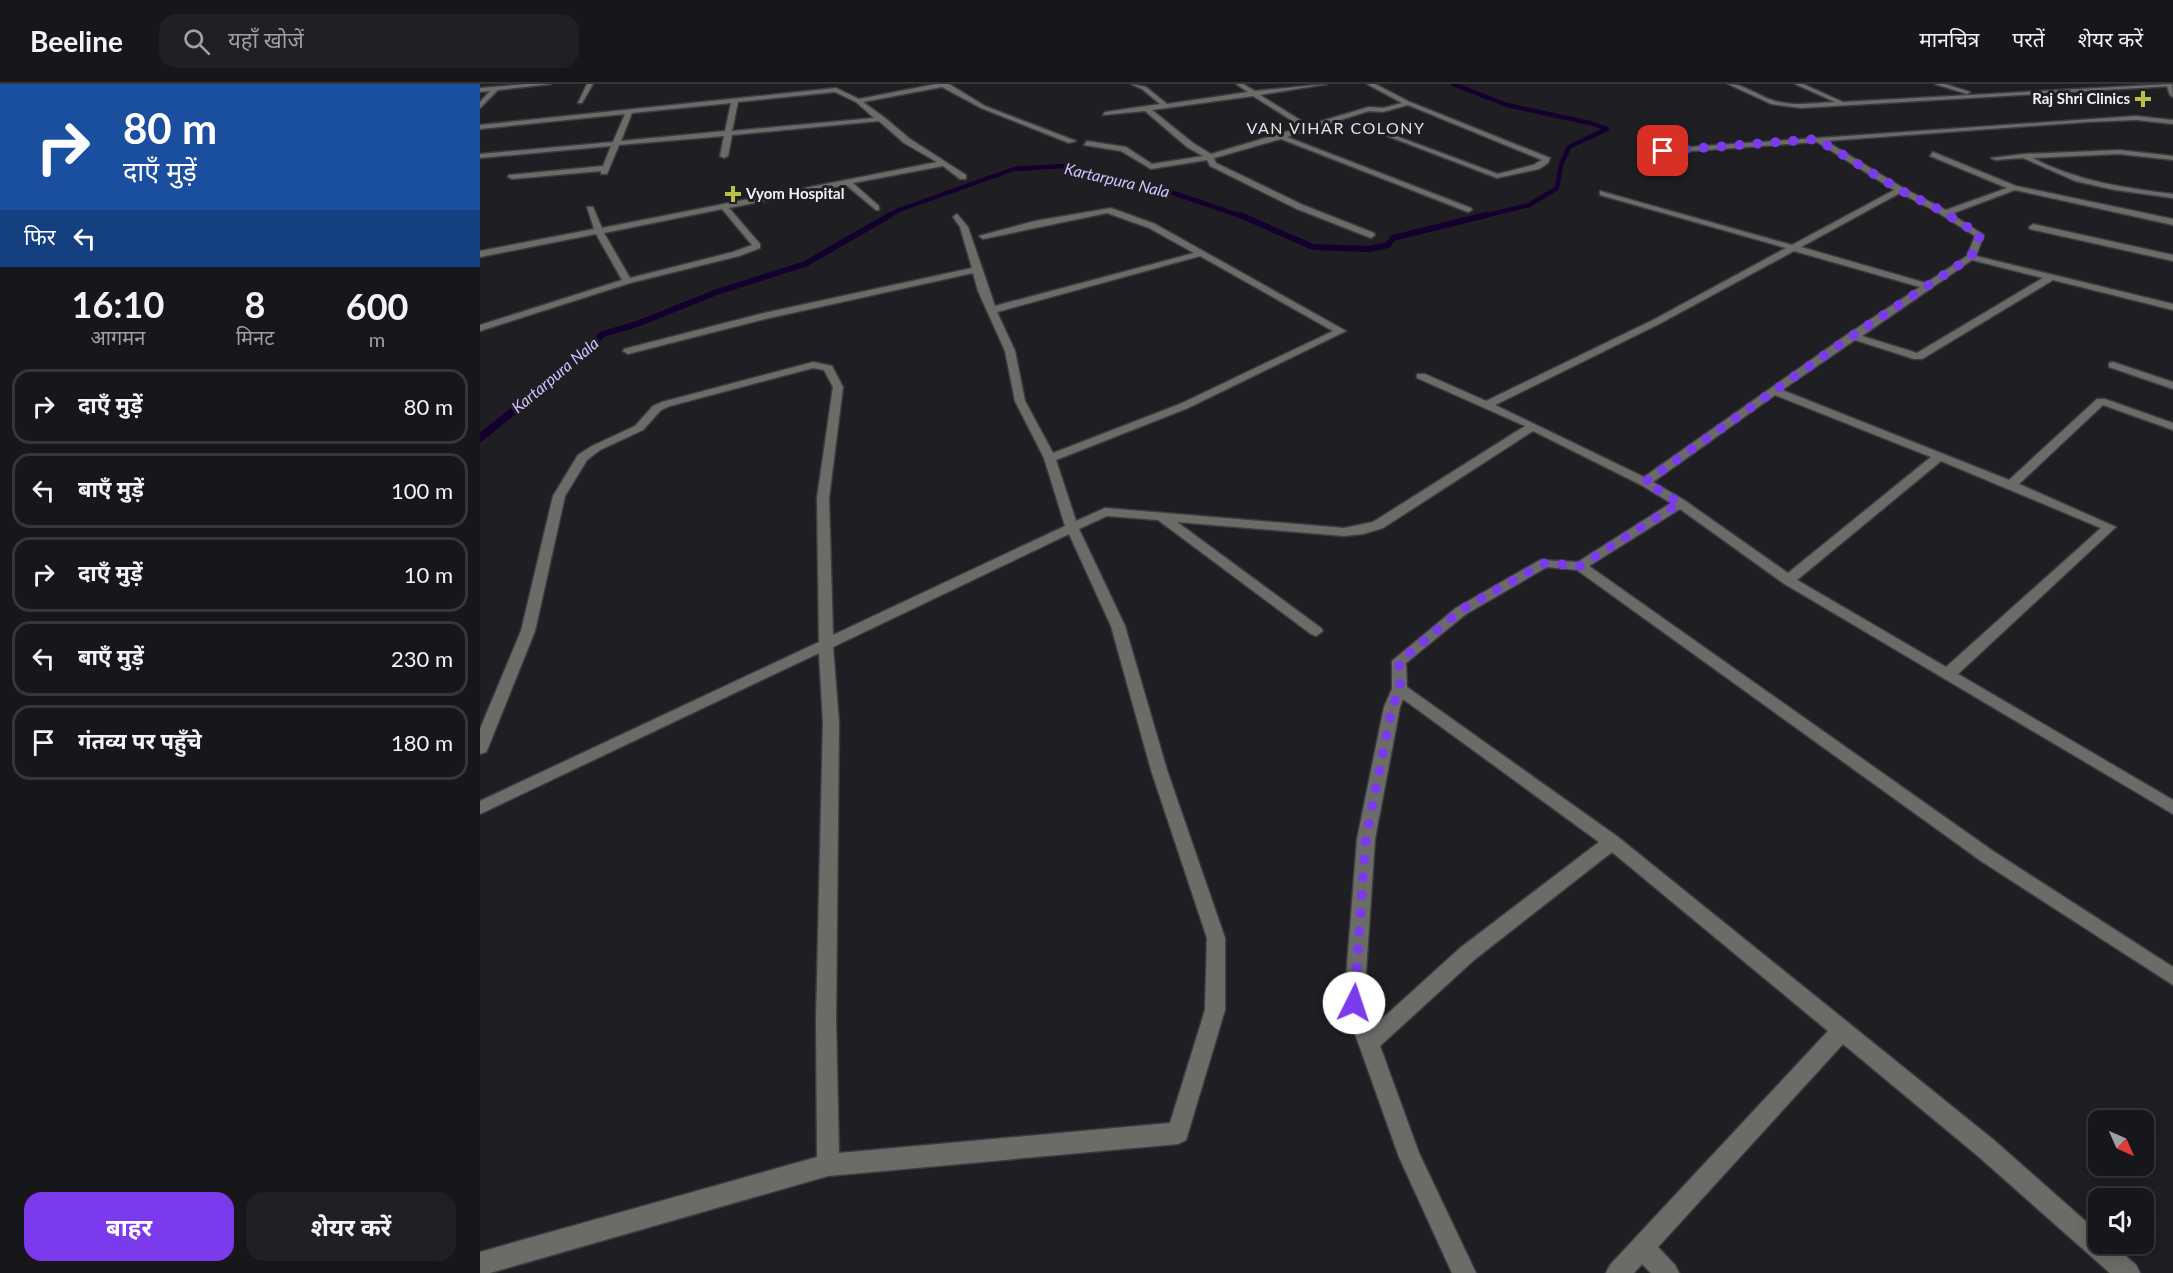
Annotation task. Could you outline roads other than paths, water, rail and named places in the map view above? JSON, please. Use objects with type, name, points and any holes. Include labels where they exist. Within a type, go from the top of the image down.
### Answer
[{"type":"street","points":[[480,90],[548,84]]},
{"type":"street","points":[[580,102],[590,84]]},
{"type":"street","points":[[858,101],[945,84],[983,107],[1072,141]]},
{"type":"street","points":[[1134,84],[1144,88],[1167,107]]},
{"type":"street","points":[[1239,84],[1307,127]]},
{"type":"street","points":[[1105,114],[1148,110],[1324,84]]},
{"type":"street","points":[[1359,124],[1497,176],[1536,167],[1546,158],[1408,103],[1370,84]]},
{"type":"street","points":[[1731,84],[1773,103],[1801,105],[2169,85],[2173,95]]},
{"type":"street","points":[[1798,84],[1843,103]]},
{"type":"street","points":[[1938,84],[1978,96]]},
{"type":"street","points":[[2034,84],[2055,92]]},
{"type":"street","points":[[2117,84],[2132,87]]},
{"type":"street","points":[[480,126],[837,87],[883,119],[907,141],[963,177]]},
{"type":"street","points":[[480,106],[496,89]]},
{"type":"street","points":[[724,156],[726,134],[735,99]]},
{"type":"street","points":[[1088,143],[1123,149],[1151,167],[1210,157],[1369,109],[1383,110],[1408,103]]},
{"type":"street","points":[[1148,110],[1190,145],[1210,157],[1213,164],[1300,207],[1371,235]]},
{"type":"street","points":[[512,177],[605,170],[630,111]]},
{"type":"street","points":[[1663,151],[2087,120],[2136,118],[2173,122]]},
{"type":"street","points":[[480,156],[883,119]]},
{"type":"street","points":[[1281,137],[1468,210]]},
{"type":"street","points":[[1645,482],[1852,336],[1971,257],[1980,235],[1945,213],[1900,190],[1817,139]]},
{"type":"street","points":[[1995,158],[2120,152],[2173,158]]},
{"type":"street","points":[[1933,154],[2014,188],[2173,222]]},
{"type":"street","points":[[2024,156],[2046,168],[2109,188],[2173,196]]},
{"type":"street","points":[[480,254],[944,163]]},
{"type":"street","points":[[846,182],[876,208]]},
{"type":"street","points":[[1945,213],[2014,188]]},
{"type":"street","points":[[1484,406],[1656,322],[1900,190]]},
{"type":"street","points":[[1603,193],[1926,286]]},
{"type":"street","points":[[481,324],[627,281],[736,254],[757,246],[724,207]]},
{"type":"street","points":[[590,209],[599,231],[627,281]]},
{"type":"street","points":[[983,236],[1108,210],[1152,225],[1341,331],[1184,406],[1050,458]]},
{"type":"street","points":[[480,1264],[828,1165],[1179,1133],[1215,1010],[1216,938],[1159,770],[1118,626],[1072,527],[1050,458],[1020,401],[1010,351],[983,291],[964,227],[957,217]]},
{"type":"street","points":[[2033,226],[2173,258]]},
{"type":"street","points":[[992,310],[1203,253]]},
{"type":"street","points":[[1971,257],[2173,307]]},
{"type":"street","points":[[628,351],[764,316],[978,269]]},
{"type":"street","points":[[1852,336],[1918,357],[2051,278]]},
{"type":"street","points":[[480,748],[528,631],[559,496],[582,458],[596,448],[639,428],[657,408],[666,404],[813,365],[828,368],[838,387],[823,498],[826,645],[831,723],[826,1020],[828,1165]]},
{"type":"street","points":[[2113,365],[2173,386]]},
{"type":"street","points":[[1421,376],[1533,426],[1645,482],[1680,503],[1788,580],[2173,808]]},
{"type":"street","points":[[1774,391],[2011,484],[2110,527],[1948,674]]},
{"type":"street","points":[[2011,484],[2101,401],[2173,427]]},
{"type":"street","points":[[480,808],[1105,512],[1344,532],[1363,530],[1378,525],[1533,426]]},
{"type":"street","points":[[1788,580],[1940,456]]},
{"type":"street","points":[[1580,566],[1680,503]]},
{"type":"street","points":[[1161,517],[1316,631]]},
{"type":"street","points":[[1464,1273],[1410,1157],[1354,1003],[1366,838],[1392,707],[1400,689],[1399,662],[1461,610],[1545,563],[1580,566],[1987,856],[2173,977]]},
{"type":"street","points":[[1400,689],[1612,842],[1987,1149],[2128,1273]]},
{"type":"street","points":[[1369,1043],[1467,954],[1612,842]]},
{"type":"street","points":[[1618,1273],[1842,1031]]},
{"type":"street","points":[[1642,1247],[1667,1273]]},
{"type":"waterway","name":"Kartarpura Nala","points":[[1453,84],[1507,105],[1590,123],[1607,129],[1569,147],[1561,165],[1557,188],[1529,205],[1480,217]]},
{"type":"waterway","name":"Kartarpura Nala","points":[[887,217],[899,210],[1014,169],[1063,166],[1167,191],[1244,217]]},
{"type":"waterway","name":"Kartarpura Nala","points":[[541,388],[603,334],[637,324],[717,292],[805,264],[890,215]]},
{"type":"waterway","name":"Kartarpura Nala","points":[[1240,215],[1313,247],[1369,249],[1388,245],[1393,238],[1486,215]]},
{"type":"waterway","name":"Kartarpura Nala","points":[[480,438],[543,387]]},
{"type":"place","name":"Raj Shri Clinics","points":[[2143,99]]},
{"type":"place","name":"Vyom Hospital","points":[[733,194]]},
{"type":"district","name":"VAN VIHAR COLONY","points":[[1336,128]]}]
